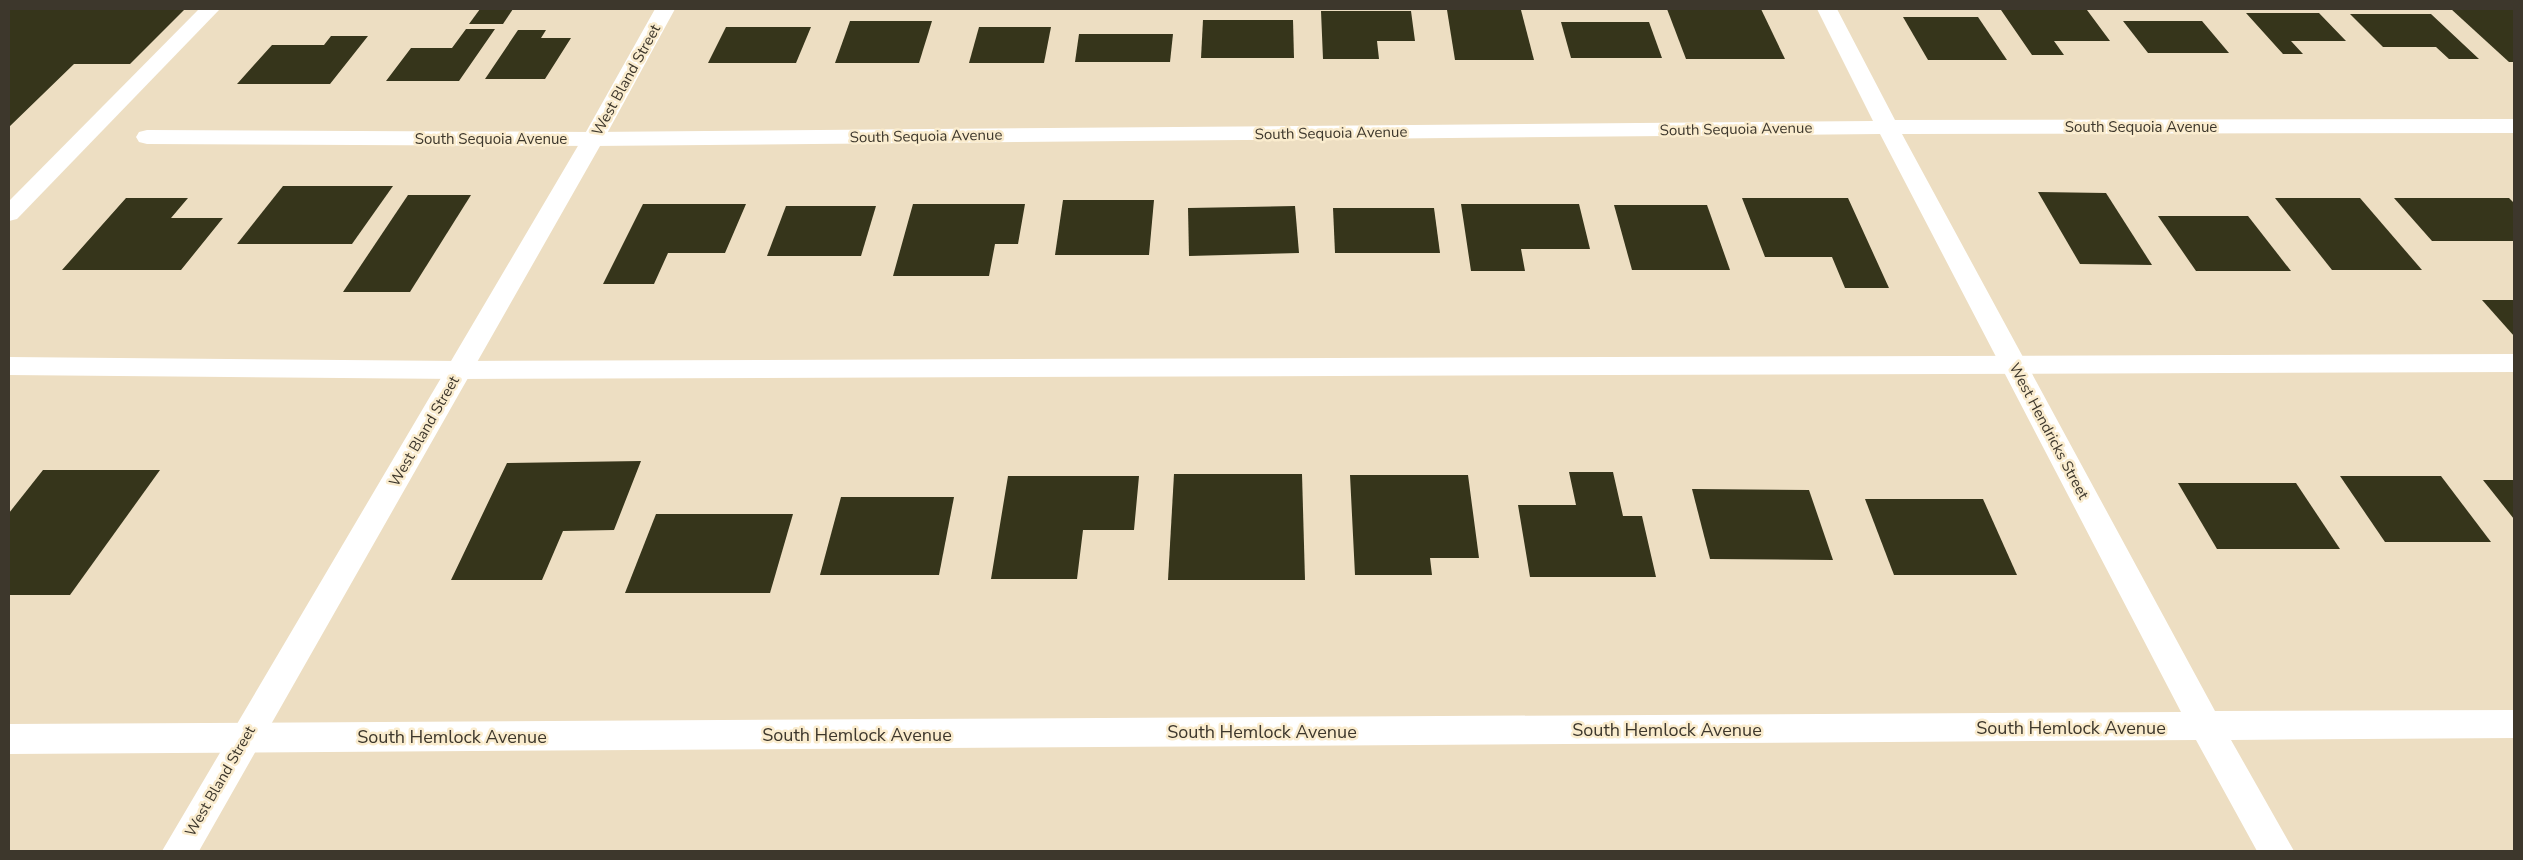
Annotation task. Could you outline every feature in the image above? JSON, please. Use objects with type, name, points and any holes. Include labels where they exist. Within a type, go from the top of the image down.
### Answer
[{"type":"street","points":[[9,214],[210,9]]},
{"type":"street","name":"West Bland Street","points":[[180,851],[594,139],[665,9]]},
{"type":"street","name":"West Hendricks Street","points":[[1827,9],[1887,127],[2206,727],[2276,851]]},
{"type":"street","name":"South Sequoia Avenue","points":[[147,137],[594,139],[1887,127],[2514,126]]},
{"type":"street","points":[[9,366],[459,370],[2514,363]]},
{"type":"street","name":"South Hemlock Avenue","points":[[9,739],[2514,724]]},
{"type":"building","points":[[9,9],[185,9],[130,64],[74,64],[9,127]]},
{"type":"building","points":[[480,9],[513,9],[503,24],[469,24]]},
{"type":"building","points":[[1667,9],[1761,9],[1785,59],[1686,59]]},
{"type":"building","points":[[2451,9],[2514,9],[2514,62],[2509,62]]},
{"type":"building","points":[[1447,10],[1521,10],[1534,60],[1455,60]]},
{"type":"building","points":[[2001,10],[2087,10],[2110,41],[2054,41],[2064,55],[2032,55]]},
{"type":"building","points":[[1321,11],[1411,11],[1415,41],[1377,41],[1379,59],[1323,59]]},
{"type":"building","points":[[2246,13],[2319,13],[2346,41],[2291,41],[2303,54],[2283,54]]},
{"type":"building","points":[[2350,14],[2431,14],[2479,59],[2449,59],[2436,47],[2383,47]]},
{"type":"building","points":[[1903,17],[1978,17],[2007,60],[1928,60]]},
{"type":"building","points":[[1203,20],[1293,20],[1294,58],[1201,58]]},
{"type":"building","points":[[850,21],[932,21],[919,63],[835,63]]},
{"type":"building","points":[[2123,21],[2202,21],[2229,53],[2148,53]]},
{"type":"building","points":[[1561,22],[1649,22],[1662,58],[1571,58]]},
{"type":"building","points":[[726,27],[811,27],[796,63],[708,63]]},
{"type":"building","points":[[979,27],[1051,27],[1044,63],[969,63]]},
{"type":"building","points":[[466,29],[495,29],[459,81],[386,81],[411,48],[452,48]]},
{"type":"building","points":[[518,30],[546,30],[541,38],[571,38],[545,79],[485,79]]},
{"type":"building","points":[[1079,34],[1173,34],[1170,62],[1075,62]]},
{"type":"building","points":[[331,36],[368,36],[330,84],[237,84],[272,45],[324,45]]},
{"type":"building","points":[[283,186],[393,186],[352,244],[237,244]]},
{"type":"building","points":[[2038,192],[2106,193],[2152,265],[2080,264]]},
{"type":"building","points":[[408,195],[471,195],[410,292],[343,292]]},
{"type":"building","points":[[126,198],[188,198],[171,218],[223,218],[181,270],[62,270]]},
{"type":"building","points":[[1742,198],[1848,198],[1889,288],[1845,288],[1832,257],[1765,257]]},
{"type":"building","points":[[2275,198],[2360,198],[2422,270],[2332,270]]},
{"type":"building","points":[[2394,198],[2509,198],[2514,203],[2514,241],[2432,241]]},
{"type":"building","points":[[1063,200],[1154,200],[1149,255],[1055,255]]},
{"type":"building","points":[[643,204],[746,204],[725,253],[668,253],[654,284],[603,284]]},
{"type":"building","points":[[913,204],[1025,204],[1018,244],[995,244],[989,276],[893,276]]},
{"type":"building","points":[[1461,204],[1579,204],[1590,249],[1521,249],[1525,271],[1471,271]]},
{"type":"building","points":[[1614,205],[1707,205],[1730,270],[1632,270]]},
{"type":"building","points":[[786,206],[876,206],[861,256],[767,256]]},
{"type":"building","points":[[1295,206],[1299,253],[1189,256],[1188,208]]},
{"type":"building","points":[[1333,208],[1434,208],[1440,253],[1335,253]]},
{"type":"building","points":[[2158,216],[2248,216],[2291,271],[2196,271]]},
{"type":"building","points":[[2482,300],[2514,300],[2514,336]]},
{"type":"building","points":[[641,461],[614,530],[563,531],[542,580],[451,580],[507,463]]},
{"type":"building","points":[[43,470],[160,470],[70,595],[9,595],[9,513]]},
{"type":"building","points":[[1569,472],[1613,472],[1623,516],[1642,516],[1656,577],[1530,577],[1518,505],[1576,505]]},
{"type":"building","points":[[1174,474],[1302,474],[1305,580],[1168,580]]},
{"type":"building","points":[[1350,475],[1468,475],[1479,558],[1430,558],[1432,575],[1355,575]]},
{"type":"building","points":[[1008,476],[1139,476],[1134,530],[1083,530],[1077,579],[991,579]]},
{"type":"building","points":[[2340,476],[2441,476],[2491,542],[2385,542]]},
{"type":"building","points":[[2483,480],[2514,480],[2514,519]]},
{"type":"building","points":[[2178,483],[2296,483],[2340,549],[2217,549]]},
{"type":"building","points":[[1692,489],[1809,490],[1833,560],[1710,559]]},
{"type":"building","points":[[841,497],[954,497],[939,575],[820,575]]},
{"type":"building","points":[[1865,499],[1983,499],[2017,575],[1894,575]]},
{"type":"building","points":[[656,514],[793,514],[770,593],[625,593]]}]
